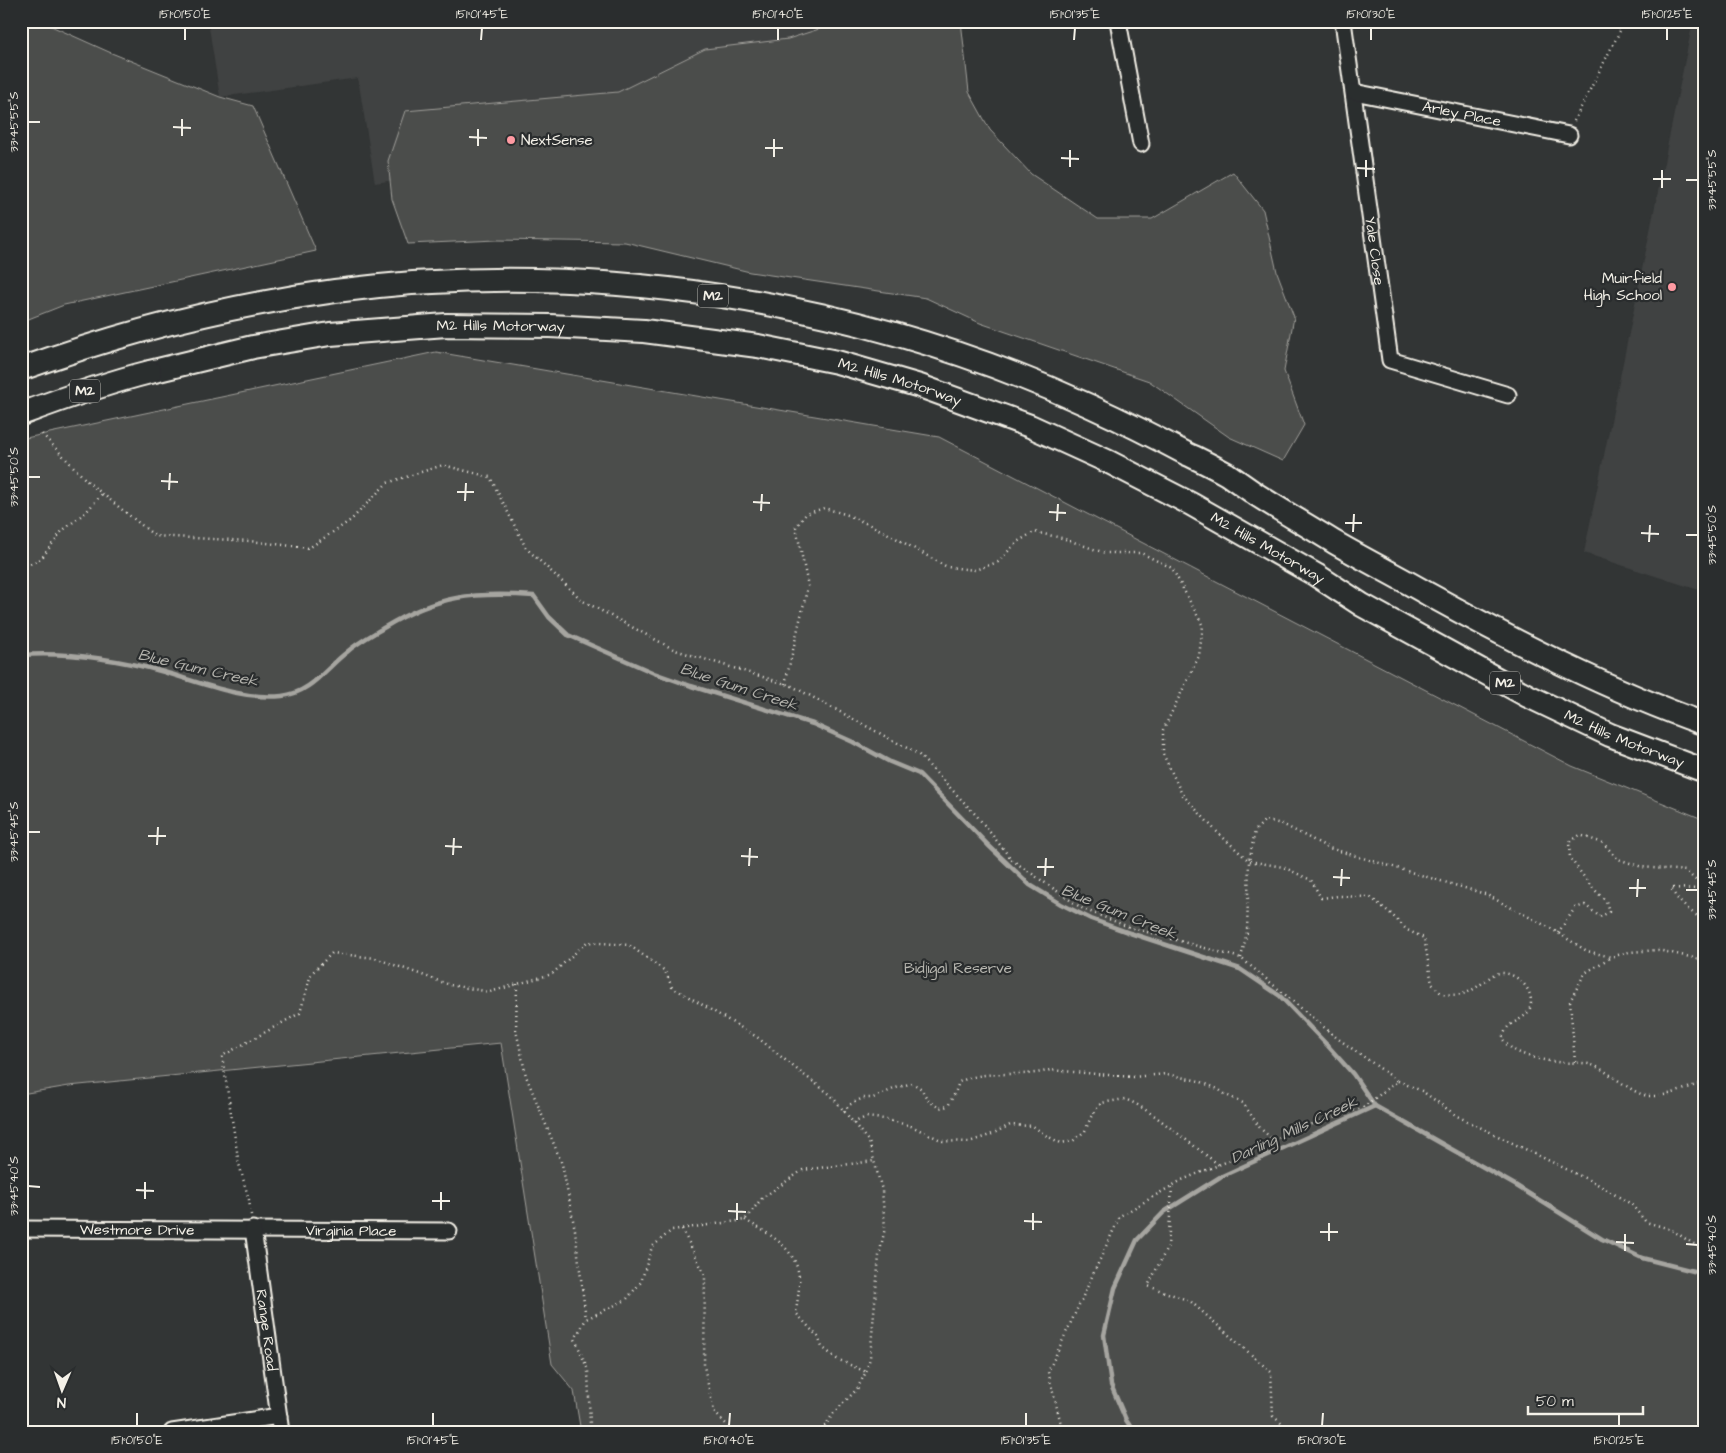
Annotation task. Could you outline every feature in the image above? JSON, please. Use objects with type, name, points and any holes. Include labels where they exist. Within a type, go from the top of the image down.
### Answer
[{"type":"highway","name":"M2","points":[[21,369],[138,332],[259,303],[333,291],[390,285],[481,280],[566,281],[672,290],[782,306],[864,325],[961,354],[1038,382],[1134,425],[1227,474],[1254,494],[1335,542],[1460,611],[1573,669],[1705,724]]},
{"type":"highway","name":"M2 Hills Motorway","points":[[21,414],[93,388],[210,356],[350,332],[446,325],[550,326],[644,331],[758,346],[837,362],[920,386],[1030,426],[1109,462],[1233,528],[1316,575],[1362,605],[1528,696],[1610,735],[1705,771]]},
{"type":"street","points":[[1118,21],[1141,144]]},
{"type":"street","name":"Yale Close","points":[[1343,21],[1390,360],[1508,395]]},
{"type":"street","name":"Arley Place","points":[[1354,92],[1569,135]]},
{"type":"street","name":"Westmore Drive","points":[[21,1229],[253,1229]]},
{"type":"street","name":"Virginia Place","points":[[253,1229],[449,1231]]},
{"type":"street","name":"Range Road","points":[[253,1229],[281,1432]]},
{"type":"street","points":[[172,1432],[279,1416]]},
{"type":"path","points":[[1569,135],[1575,117],[1621,29],[1622,21]]},
{"type":"path","points":[[42,434],[89,484],[155,536],[250,541],[309,548],[352,520],[387,483],[444,465],[490,477],[526,548],[583,601],[675,650],[792,686],[918,754],[977,816],[1012,860],[1083,909],[1129,926],[1241,958],[1337,1038],[1398,1081],[1422,1091],[1457,1116],[1597,1184],[1631,1204],[1646,1222],[1670,1228],[1705,1251]]},
{"type":"path","points":[[21,568],[41,560],[62,531],[87,512],[102,494]]},
{"type":"path","points":[[785,684],[808,586],[796,527],[806,514],[824,508],[848,515],[885,532],[947,567],[975,570],[998,562],[1017,542],[1034,532],[1062,538],[1105,553],[1141,553],[1172,568],[1203,626],[1199,656],[1163,730],[1163,754],[1182,794],[1215,830],[1249,861],[1283,867],[1310,880],[1321,898],[1338,896],[1370,897],[1407,930],[1424,938],[1432,984],[1442,994],[1460,996],[1476,988],[1495,974],[1510,975],[1525,984],[1531,995],[1530,1008],[1524,1017],[1508,1026],[1502,1038],[1510,1048],[1524,1054],[1557,1062],[1575,1062],[1591,1065],[1628,1087],[1648,1096],[1677,1092],[1701,1083],[1705,1088]]},
{"type":"path","points":[[1241,958],[1247,932],[1249,861],[1255,830],[1265,820],[1282,824],[1329,848],[1485,894],[1558,933],[1587,952],[1611,957]]},
{"type":"path","points":[[1558,933],[1575,908],[1585,905],[1600,917],[1609,912],[1606,901],[1590,885],[1570,858],[1569,842],[1580,835],[1603,843],[1618,858],[1626,861],[1642,866],[1686,871],[1705,889]]},
{"type":"path","points":[[1705,889],[1671,888],[1675,897],[1691,912],[1705,920]]},
{"type":"path","points":[[253,1229],[249,1200],[239,1164],[222,1056],[300,1013],[311,974],[332,953],[375,958],[450,985],[490,992],[552,974],[588,942],[629,945],[665,971],[672,987],[758,1037],[831,1095],[869,1142],[882,1190],[885,1228],[879,1256],[870,1358],[866,1372],[857,1390],[833,1414],[821,1432]]},
{"type":"path","points":[[1575,1062],[1570,1002],[1585,973],[1611,957],[1629,952],[1658,950],[1699,959],[1705,957]]},
{"type":"path","points":[[517,984],[516,1030],[526,1076],[562,1164],[576,1230],[586,1319],[575,1339],[588,1370],[590,1425],[593,1432]]},
{"type":"path","points":[[844,1112],[849,1105],[863,1098],[873,1098],[912,1083],[922,1090],[924,1095],[933,1104],[940,1108],[948,1106],[959,1082],[979,1075],[1040,1073],[1050,1070],[1133,1077],[1166,1074],[1199,1081],[1243,1103],[1260,1128],[1273,1141]]},
{"type":"path","points":[[1063,1432],[1048,1372],[1120,1216],[1172,1186],[1299,1128],[1362,1108],[1398,1081]]},
{"type":"path","points":[[853,1123],[866,1117],[884,1119],[911,1126],[943,1141],[969,1142],[1010,1125],[1033,1126],[1061,1143],[1073,1141],[1085,1132],[1091,1117],[1101,1103],[1125,1099],[1156,1116],[1219,1165]]},
{"type":"path","points":[[745,1220],[762,1198],[803,1170],[874,1161]]},
{"type":"path","points":[[1172,1186],[1168,1246],[1148,1286],[1190,1302],[1271,1372],[1273,1416],[1291,1432]]},
{"type":"path","points":[[586,1319],[626,1300],[641,1282],[652,1247],[672,1230],[745,1220],[778,1240],[795,1260],[799,1278],[796,1313],[818,1337],[822,1347],[837,1359],[866,1372]]},
{"type":"path","points":[[682,1229],[705,1274],[704,1366],[714,1412],[734,1432]]},
{"type":"shaded area","name":"NextSense","points":[[208,21],[961,21],[969,92],[375,183],[358,78],[220,97]]},
{"type":"shaded area","name":"Muirfield High School","points":[[1693,21],[1705,21],[1705,592],[1584,553]]},
{"type":"green space","points":[[21,21],[40,21],[109,52],[220,97],[253,106],[316,251],[64,305],[21,322]]},
{"type":"green space","points":[[844,21],[961,21],[969,92],[990,130],[1031,174],[1098,219],[1152,219],[1233,172],[1263,210],[1277,272],[1294,317],[1284,371],[1304,425],[1283,461],[1229,437],[1149,381],[980,323],[926,298],[750,272],[625,242],[497,240],[408,244],[392,199],[388,161],[405,111],[618,92],[705,49],[788,39]]},
{"type":"green space","name":"Bidjigal Reserve","points":[[436,352],[939,437],[1572,766],[1705,820],[1705,1432],[581,1432],[574,1391],[552,1364],[501,1043],[69,1086],[21,1094],[21,439]]},
{"type":"waterway","name":"Blue Gum Creek","points":[[21,655],[39,654],[111,660],[164,672],[237,693],[267,697],[282,696],[292,694],[310,685],[356,645],[404,616],[422,608],[456,598],[474,596],[534,596],[549,617],[568,635],[654,673],[813,724],[853,742],[890,762],[919,774],[1030,885],[1061,904],[1091,919],[1240,969],[1280,996],[1353,1074],[1375,1106]]},
{"type":"waterway","name":"Darling Mills Creek","points":[[1134,1432],[1126,1420],[1111,1385],[1104,1335],[1115,1288],[1137,1240],[1164,1212],[1220,1177],[1375,1106],[1515,1185],[1602,1239],[1642,1258],[1705,1274]]},
{"type":"place","name":"NextSense","points":[[511,140]]},
{"type":"place","name":"Muirfield High School","points":[[1672,287]]}]
